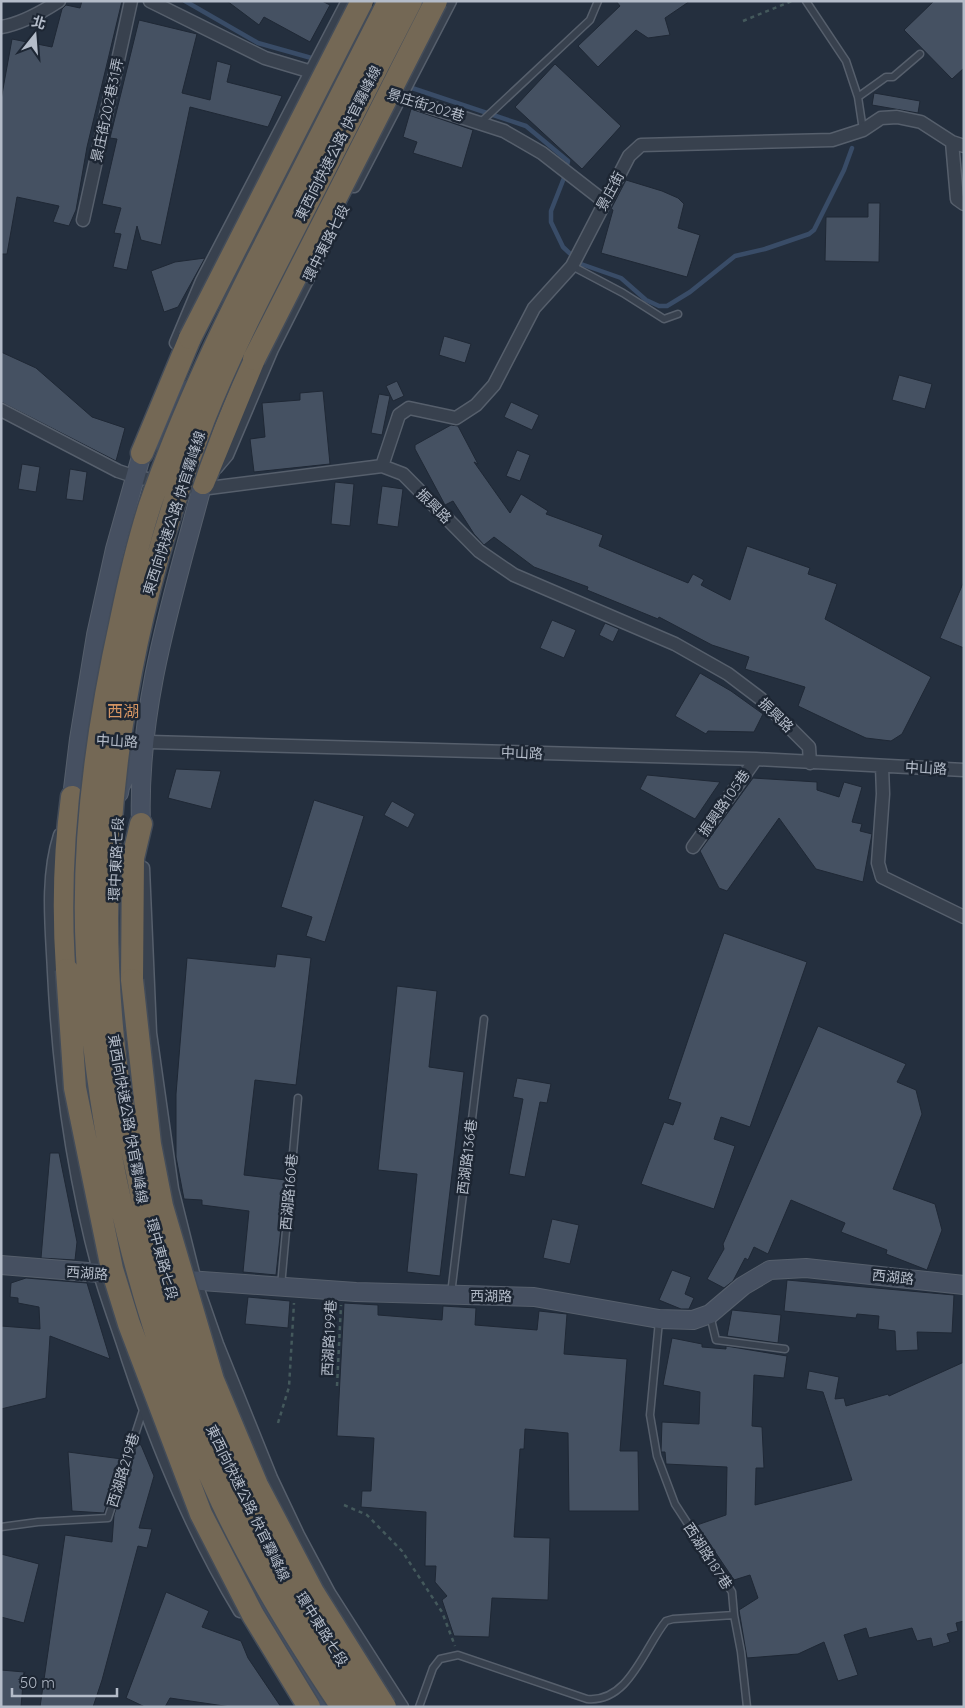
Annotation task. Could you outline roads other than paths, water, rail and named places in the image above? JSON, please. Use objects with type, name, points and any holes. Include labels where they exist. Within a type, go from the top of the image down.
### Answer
[{"type":"highway","points":[[142,454],[190,338],[362,1]]},
{"type":"highway","name":"東西向快速公路 快官霧峰線","points":[[342,1707],[277,1606],[223,1504],[195,1439],[158,1342],[112,1161],[94,1049],[86,952],[88,876],[92,795],[107,688],[129,581],[150,507],[186,410],[228,318],[388,1]]},
{"type":"highway","name":"東西向快速公路 快官霧峰線","points":[[364,1707],[290,1586],[239,1489],[207,1421],[183,1353],[146,1219],[114,1050],[107,900],[113,794],[123,719],[148,592],[171,513],[229,357],[411,1]]},
{"type":"highway","points":[[202,486],[254,359],[436,1]]},
{"type":"highway","points":[[72,797],[65,845],[64,929],[75,1088],[112,1269],[129,1324],[201,1514],[252,1615],[309,1707]]},
{"type":"highway","points":[[141,824],[133,858],[132,980],[140,1074],[158,1188],[179,1270],[210,1372],[257,1485],[313,1592],[385,1707]]},
{"type":"street","points":[[1,27],[31,16],[59,1]]},
{"type":"street","name":"景庄街202巷31弄","points":[[83,220],[131,1]]},
{"type":"street","name":"景庄街202巷","points":[[150,1],[265,58],[310,73],[344,72],[376,81],[401,97],[504,131],[542,152],[605,202]]},
{"type":"street","points":[[300,1707],[269,1661],[221,1580],[179,1495],[144,1406],[100,1274],[66,1110],[55,992],[52,911],[55,852],[72,797],[79,739],[105,593],[142,454],[148,413],[202,281],[348,1]]},
{"type":"street","points":[[142,454],[178,405],[220,315],[380,1]]},
{"type":"street","name":"環中東路七段","points":[[202,486],[196,465],[234,362],[417,1]]},
{"type":"street","name":"環中東路七段","points":[[402,1707],[329,1593],[298,1535],[271,1478],[217,1344],[194,1281],[172,1189],[150,1033],[141,824],[143,742],[151,684],[164,623],[202,486],[227,456],[272,349],[450,1]]},
{"type":"street","name":"景庄街","points":[[382,466],[399,415],[409,408],[456,418],[484,398],[494,385],[534,308],[572,266],[629,156],[641,145],[832,140],[863,130],[881,118],[897,116],[921,122],[958,144]]},
{"type":"street","points":[[958,144],[957,199],[964,204]]},
{"type":"street","points":[[1,410],[118,471],[136,477],[202,486],[382,466]]},
{"type":"street","name":"振興路","points":[[382,466],[403,474],[479,550],[514,575],[675,644],[728,674],[761,699],[809,747],[810,763]]},
{"type":"street","name":"中山路","points":[[79,739],[756,759],[964,770]]},
{"type":"street","name":"環中東路七段","points":[[143,742],[120,787],[113,900],[119,1049],[139,1163],[167,1279],[190,1361],[212,1419],[244,1487],[294,1584],[371,1707]]},
{"type":"street","name":"振興路105巷","points":[[693,847],[756,759]]},
{"type":"street","points":[[882,766],[883,794],[878,863],[882,877],[964,917]]},
{"type":"street","points":[[72,797],[81,848],[78,924],[82,1010],[106,1162],[120,1227],[164,1374],[219,1508],[267,1614],[327,1707]]},
{"type":"street","name":"西湖路","points":[[1,1265],[342,1292],[534,1297],[659,1320],[693,1320],[710,1314],[743,1286],[770,1270],[806,1268],[964,1286]]},
{"type":"lane","points":[[481,122],[590,20],[598,1]]},
{"type":"lane","points":[[806,1],[846,60],[858,98],[863,130]]},
{"type":"lane","points":[[858,98],[886,77],[892,77],[920,54]]},
{"type":"lane","points":[[572,266],[622,293],[664,319],[678,314]]},
{"type":"lane","name":"西湖路136巷","points":[[450,1295],[484,1019]]},
{"type":"lane","name":"西湖路160巷","points":[[288,1288],[298,1098]]},
{"type":"lane","points":[[710,1314],[716,1340],[785,1349]]},
{"type":"lane","name":"西湖路187巷","points":[[659,1320],[650,1415],[657,1456],[675,1504],[732,1592],[747,1707]]},
{"type":"lane","name":"西湖路219巷","points":[[1,1528],[38,1522],[108,1518],[144,1406]]},
{"type":"lane","points":[[419,1707],[433,1668],[440,1659],[458,1655],[571,1694],[596,1700],[617,1691],[626,1682],[666,1621],[734,1615]]},
{"type":"waterway","points":[[185,1],[258,43],[315,59]]},
{"type":"waterway","points":[[406,86],[526,126],[568,161],[564,178],[551,211],[551,222],[563,247],[581,264],[621,278],[646,300],[659,306],[667,306],[690,292],[735,256],[765,249],[809,234],[814,230],[844,170],[852,148]]},
{"type":"district","name":"西湖","points":[[123,711]]}]
